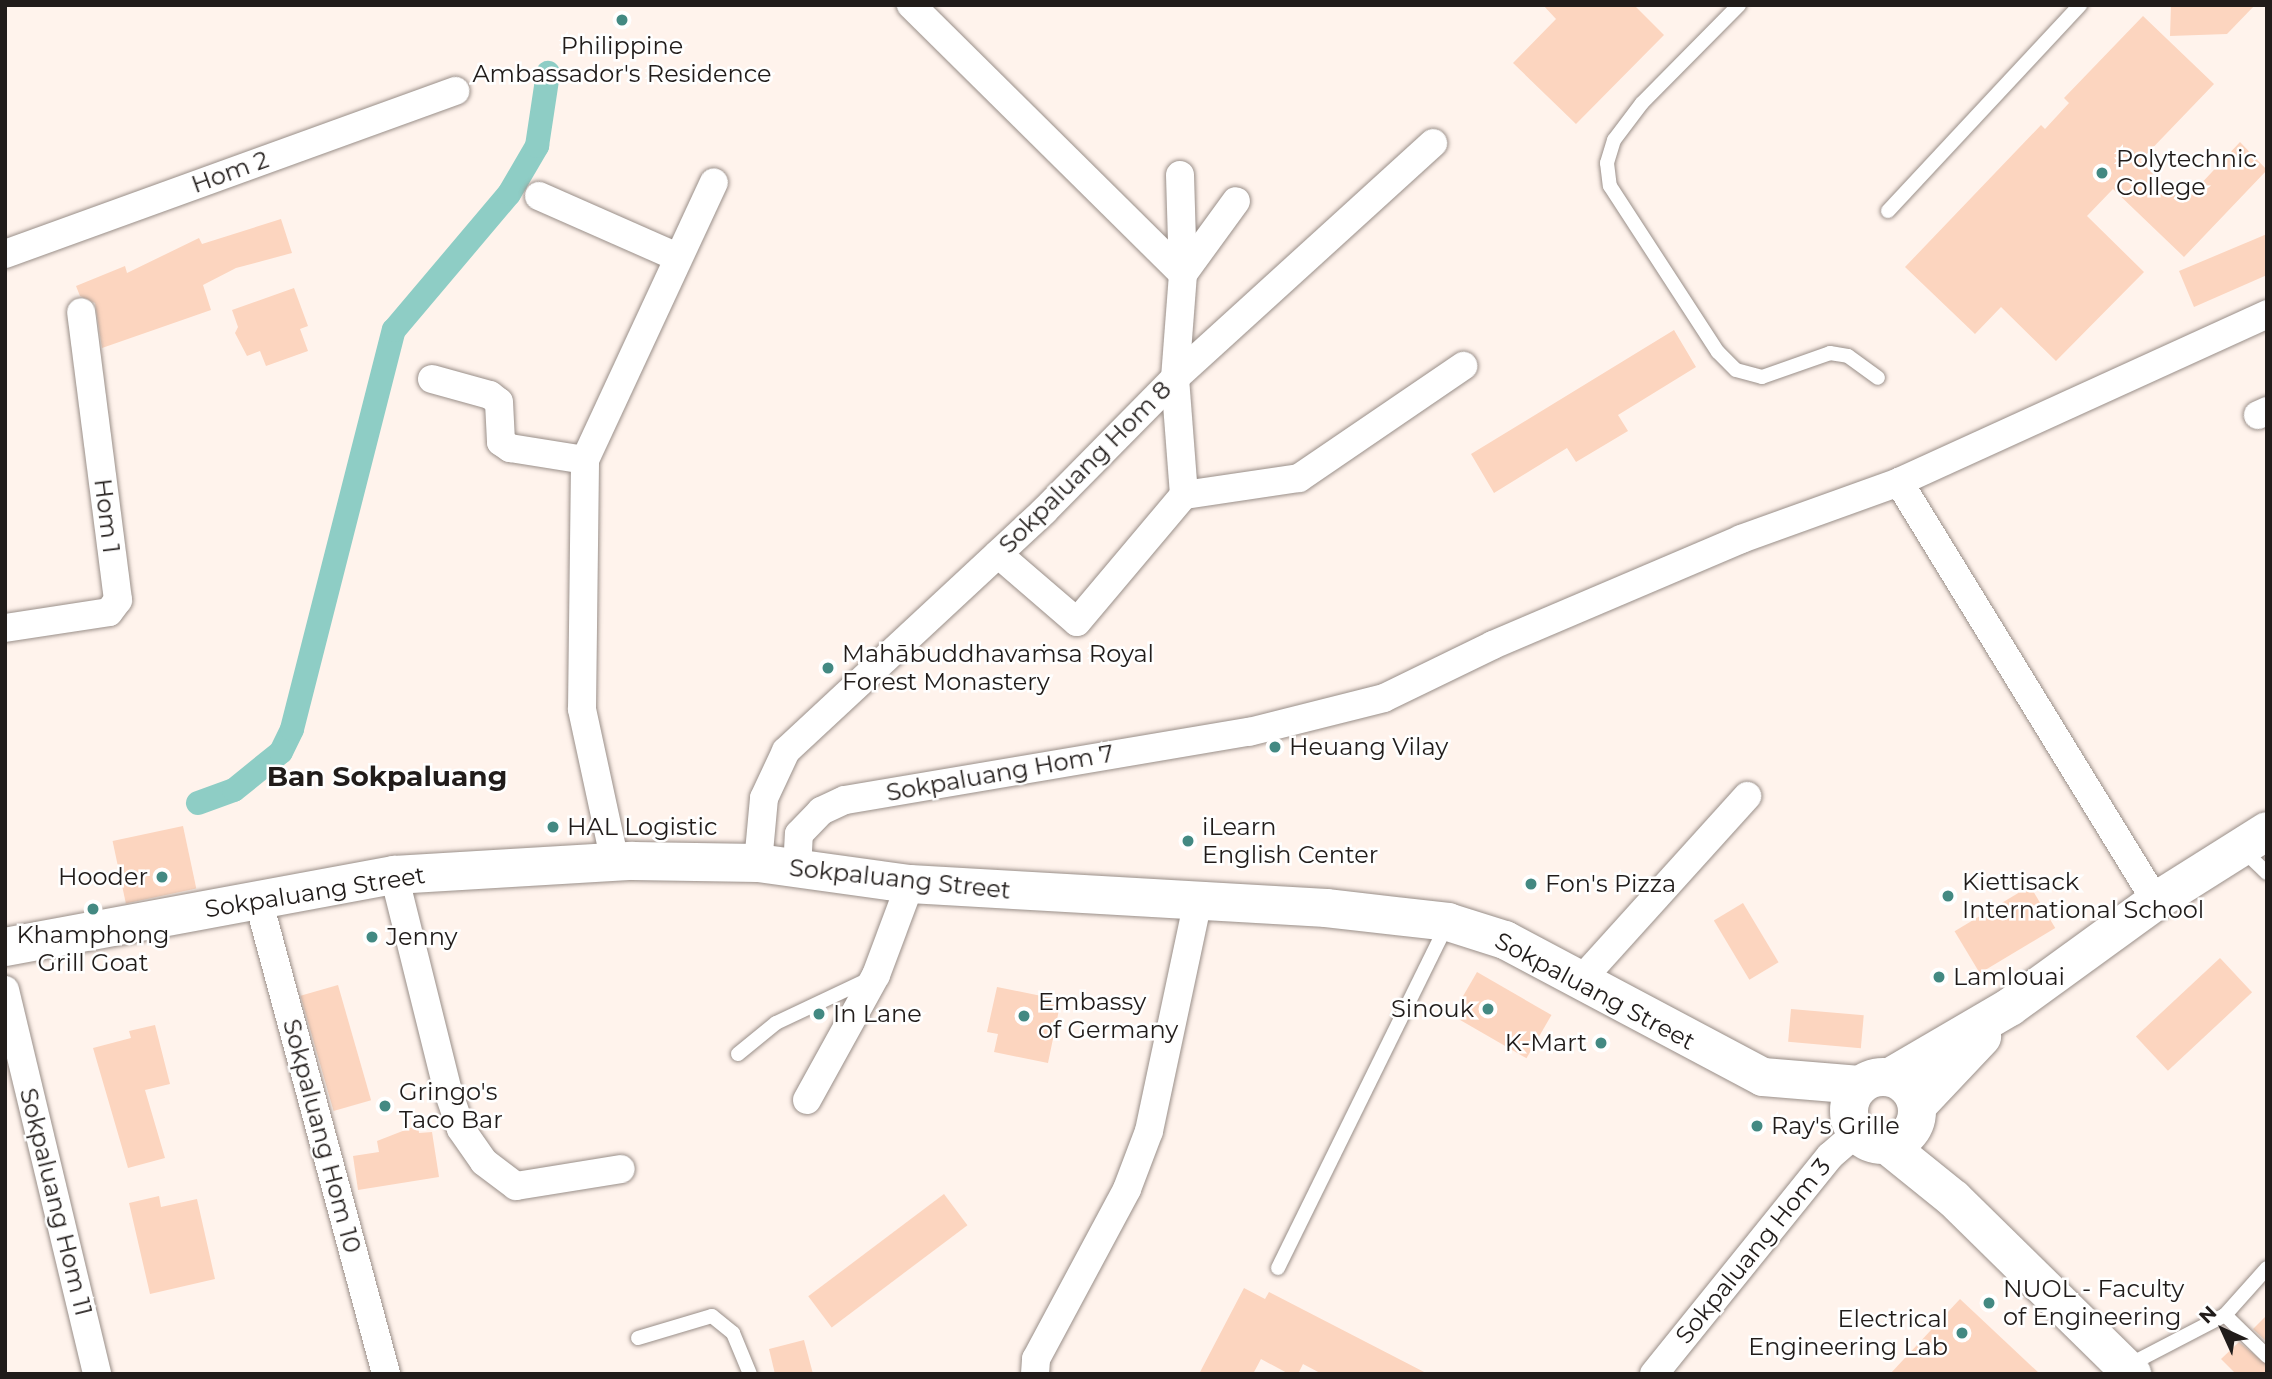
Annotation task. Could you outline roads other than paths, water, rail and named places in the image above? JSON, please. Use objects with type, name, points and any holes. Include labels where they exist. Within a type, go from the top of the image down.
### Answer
[{"type":"street","points":[[911,5],[1183,274],[1236,201]]},
{"type":"street","name":"Hom 2","points":[[5,254],[455,91]]},
{"type":"street","points":[[1184,495],[1175,378],[1433,143]]},
{"type":"street","name":"Sokpaluang Hom 8","points":[[758,863],[764,798],[786,751],[998,554],[1175,378],[1183,274],[1180,175]]},
{"type":"street","points":[[615,862],[582,709],[585,460],[714,182]]},
{"type":"street","points":[[539,196],[677,257]]},
{"type":"street","name":"Hom 1","points":[[5,628],[109,612],[118,600],[81,312]]},
{"type":"street","name":"Sokpaluang Hom 7","points":[[797,870],[799,834],[821,811],[845,800],[1249,732],[1384,698],[1493,645],[1741,540],[1899,482],[2267,314]]},
{"type":"street","points":[[998,554],[1077,622],[1184,495],[1299,478],[1463,366]]},
{"type":"street","points":[[432,379],[477,390],[499,402],[501,442],[510,448],[585,460]]},
{"type":"street","points":[[1899,482],[2156,901]]},
{"type":"street","points":[[1581,980],[1747,796]]},
{"type":"street","points":[[2129,1370],[1954,1199],[1885,1127],[1849,1104],[1875,1081],[2010,1007],[2156,901],[2258,850]]},
{"type":"street","name":"Sokpaluang Street","points":[[5,947],[394,875],[615,862],[758,863],[909,884],[1387,913],[1448,922],[1505,940],[1763,1077],[1885,1127]]},
{"type":"street","points":[[394,875],[447,1088],[461,1129],[484,1162],[516,1186],[621,1169]]},
{"type":"street","points":[[807,1100],[876,975],[909,884]]},
{"type":"street","name":"Sokpaluang Hom 10","points":[[258,899],[386,1374]]},
{"type":"street","points":[[1035,1374],[1036,1359],[1127,1189],[1149,1131],[1198,901]]},
{"type":"street","name":"Sokpaluang Hom 11","points":[[5,990],[97,1374]]},
{"type":"street","points":[[1885,1127],[2010,1007]]},
{"type":"street","name":"Sokpaluang Street","points":[[1763,1077],[1875,1081]]},
{"type":"street","points":[[1875,1081],[1908,1088],[1885,1127]]},
{"type":"street","name":"Sokpaluang Hom 3","points":[[1654,1374],[1830,1156],[1885,1127]]},
{"type":"lane","points":[[1739,5],[1643,103],[1614,140],[1607,163],[1611,186],[1718,352],[1736,370],[1762,377],[1830,353],[1848,356],[1878,378]]},
{"type":"lane","points":[[1888,211],[2080,5]]},
{"type":"lane","points":[[1278,1268],[1376,1077],[1448,922]]},
{"type":"lane","points":[[738,1054],[776,1023],[876,975]]},
{"type":"lane","points":[[2129,1370],[2225,1315],[2267,1268]]},
{"type":"lane","points":[[2225,1315],[2267,1356]]},
{"type":"lane","points":[[638,1338],[712,1316],[733,1333],[750,1374]]},
{"type":"waterway","points":[[198,803],[234,790],[281,752],[292,729],[394,330],[509,194],[537,146],[548,73]]},
{"type":"place","name":"Philippine Ambassador's Residence","points":[[622,20]]},
{"type":"place","name":"Polytechnic College","points":[[2102,173]]},
{"type":"place","name":"Mahābuddhavaṁsa Royal Forest Monastery","points":[[828,668]]},
{"type":"place","name":"Heuang Vilay","points":[[1275,747]]},
{"type":"place","name":"HAL Logistic","points":[[553,827]]},
{"type":"place","name":"iLearn English Center","points":[[1188,841]]},
{"type":"place","name":"Hooder","points":[[162,877]]},
{"type":"place","name":"Fon's Pizza","points":[[1531,884]]},
{"type":"place","name":"Kiettisack International School","points":[[1948,896]]},
{"type":"place","name":"Khamphong Grill Goat","points":[[93,909]]},
{"type":"place","name":"Jenny","points":[[372,937]]},
{"type":"place","name":"Lamlouai","points":[[1939,977]]},
{"type":"place","name":"Sinouk","points":[[1488,1009]]},
{"type":"place","name":"In Lane","points":[[819,1014]]},
{"type":"place","name":"Embassy of Germany","points":[[1024,1016]]},
{"type":"place","name":"K-Mart","points":[[1601,1043]]},
{"type":"place","name":"Gringo's Taco Bar","points":[[385,1106]]},
{"type":"place","name":"Ray's Grille","points":[[1757,1126]]},
{"type":"place","name":"NUOL - Faculty of Engineering","points":[[1989,1303]]},
{"type":"place","name":"Electrical Engineering Lab","points":[[1962,1333]]},
{"type":"district","name":"Ban Sokpaluang","points":[[387,776]]}]
